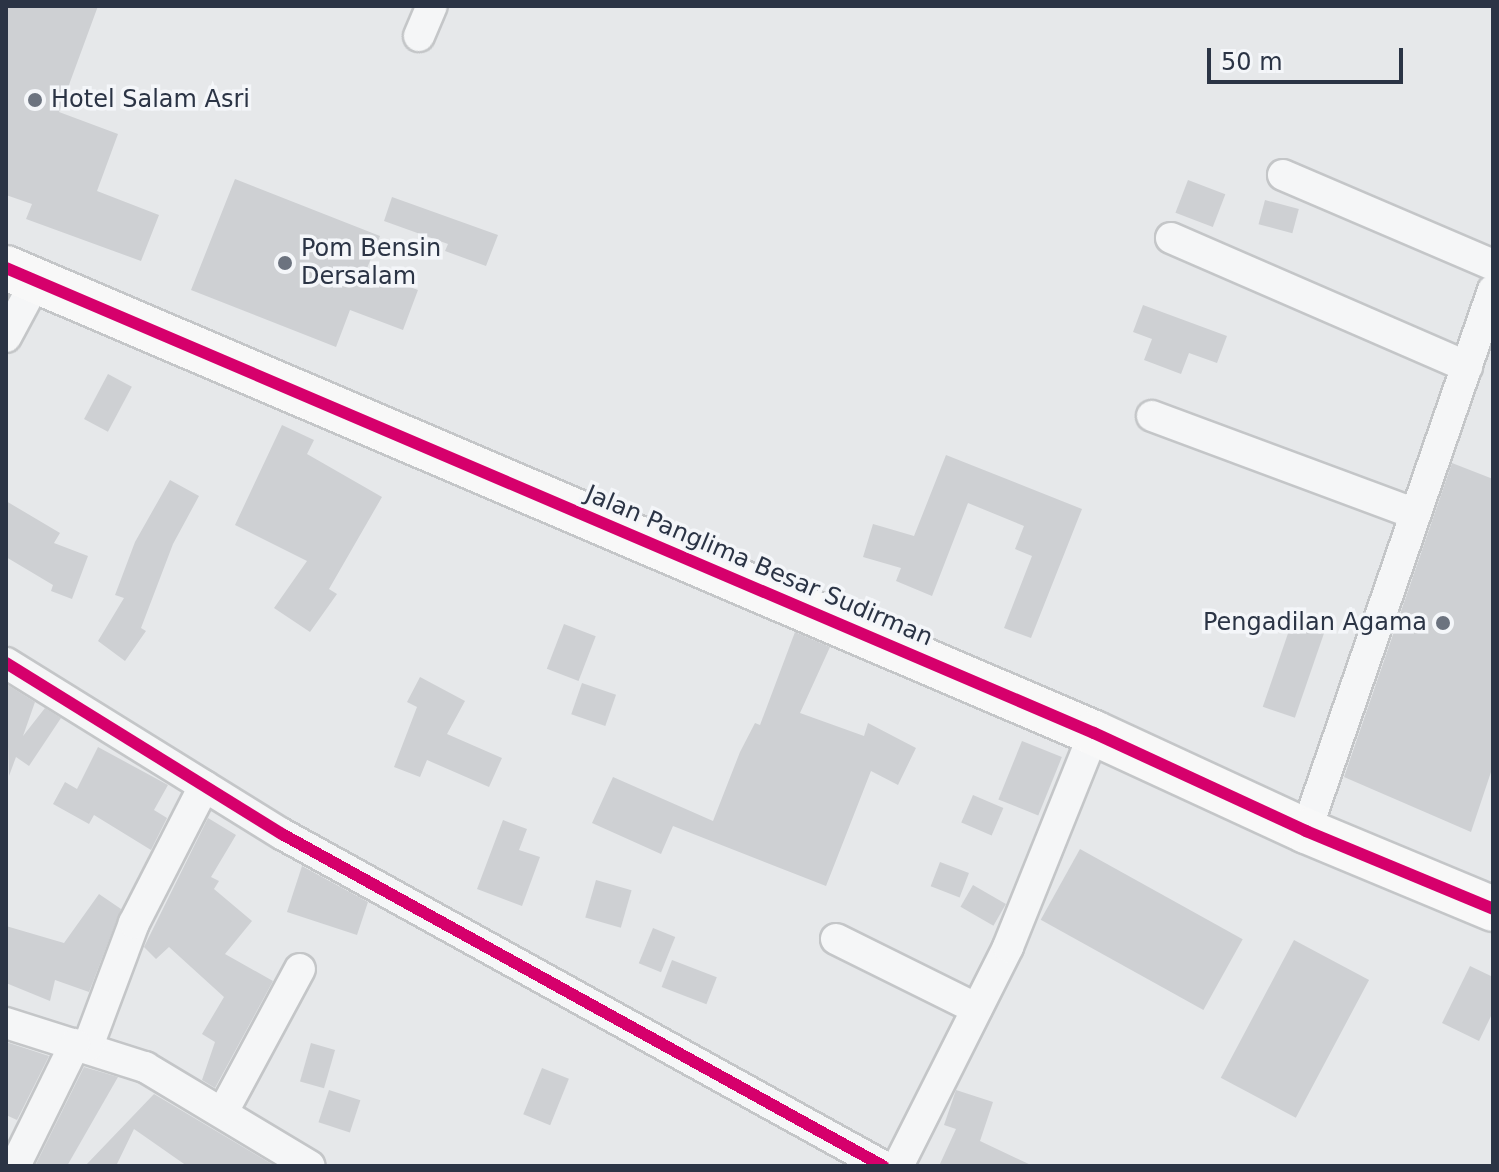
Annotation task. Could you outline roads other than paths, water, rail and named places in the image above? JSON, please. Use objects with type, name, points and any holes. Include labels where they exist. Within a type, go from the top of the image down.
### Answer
[{"type":"main road","name":"Jalan Panglima Besar Sudirman","points":[[21,275],[1094,733],[1306,831],[1493,909]]},
{"type":"street","points":[[419,36],[432,6]]},
{"type":"street","points":[[1283,175],[1493,265]]},
{"type":"street","points":[[1171,238],[1467,367]]},
{"type":"street","points":[[6,337],[21,275]]},
{"type":"street","points":[[1306,831],[1493,290]]},
{"type":"street","points":[[1152,416],[1415,514]]},
{"type":"street","points":[[6,663],[204,786],[883,1166]]},
{"type":"street","points":[[898,1166],[1008,947],[1094,733]]},
{"type":"street","points":[[15,1166],[81,1045],[134,923],[204,786]]},
{"type":"street","points":[[836,939],[977,1009]]},
{"type":"street","points":[[224,1110],[300,969]]},
{"type":"street","points":[[6,1023],[145,1067],[224,1110],[303,1164]]},
{"type":"place","name":"Hotel Salam Asri","points":[[35,100]]},
{"type":"place","name":"Pom Bensin Dersalam","points":[[285,263]]},
{"type":"place","name":"Pengadilan Agama","points":[[1443,623]]}]
